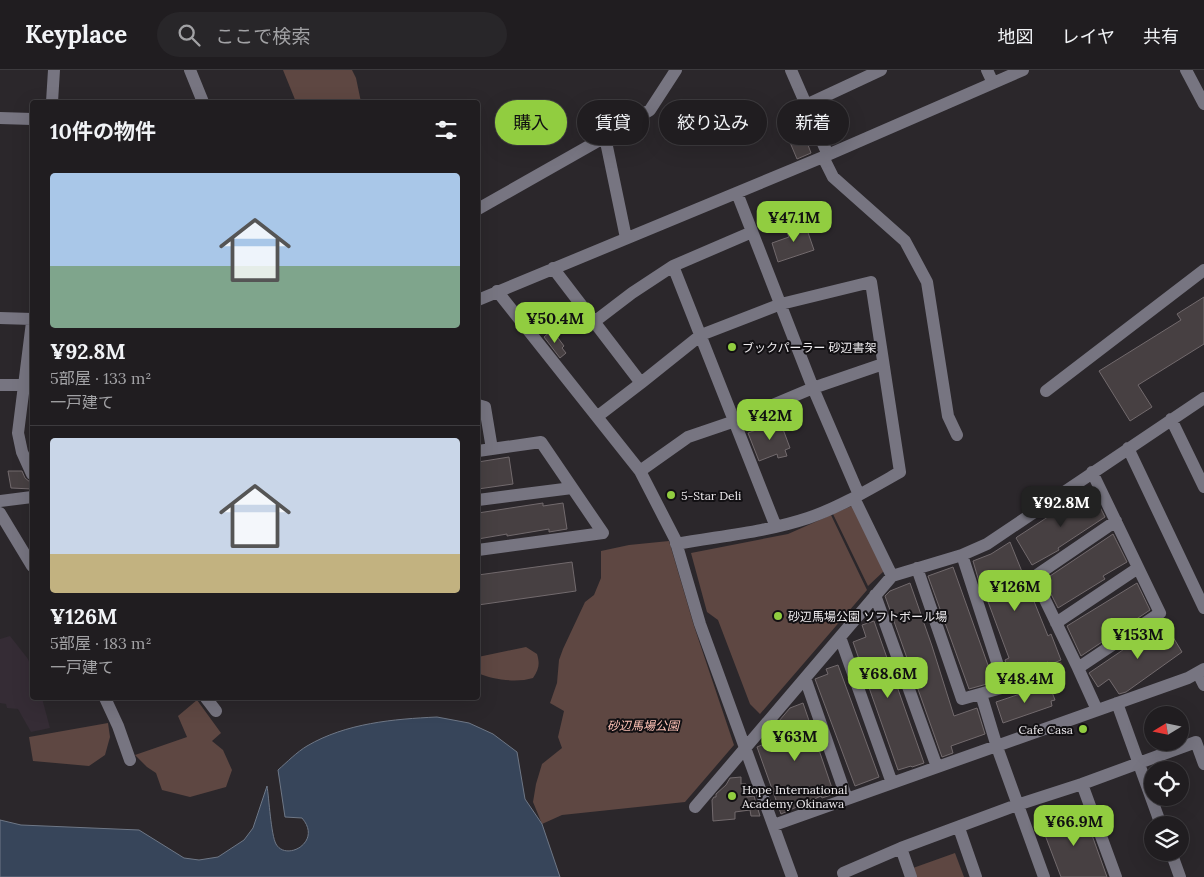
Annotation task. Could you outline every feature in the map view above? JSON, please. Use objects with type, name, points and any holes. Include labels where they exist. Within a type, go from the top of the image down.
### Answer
[{"type":"street","points":[[52,100],[54,70]]},
{"type":"street","points":[[190,70],[201,100]]},
{"type":"street","points":[[649,111],[676,70]]},
{"type":"street","points":[[791,70],[804,100]]},
{"type":"street","points":[[817,100],[880,70]]},
{"type":"street","points":[[987,70],[993,83]]},
{"type":"street","points":[[480,299],[826,156],[1023,70]]},
{"type":"street","points":[[1186,70],[1204,104]]},
{"type":"street","points":[[0,118],[30,119]]},
{"type":"street","points":[[480,207],[591,145]]},
{"type":"street","points":[[607,145],[626,238]]},
{"type":"street","points":[[822,145],[832,177],[905,241],[927,282],[948,416],[957,435]]},
{"type":"street","points":[[737,193],[856,496],[892,576]]},
{"type":"street","points":[[594,322],[632,293],[673,266],[752,232]]},
{"type":"street","points":[[673,266],[702,335],[776,527]]},
{"type":"street","points":[[553,268],[641,383]]},
{"type":"street","points":[[1046,391],[1204,270]]},
{"type":"street","points":[[598,416],[702,335],[781,304],[871,282],[900,472],[856,496],[809,518],[776,527],[676,544]]},
{"type":"street","points":[[497,291],[640,471],[676,544],[700,624],[792,877]]},
{"type":"street","points":[[0,318],[30,320]]},
{"type":"street","points":[[30,352],[28,385],[18,433],[22,452],[30,470]]},
{"type":"street","points":[[640,471],[688,437],[735,421],[813,388],[883,364]]},
{"type":"street","points":[[0,385],[28,385]]},
{"type":"street","points":[[695,807],[892,576],[962,555],[987,544],[1204,398]]},
{"type":"street","points":[[480,406],[485,407],[492,449]]},
{"type":"street","points":[[1171,420],[1204,487]]},
{"type":"street","points":[[480,451],[541,442],[603,533],[480,550]]},
{"type":"street","points":[[1128,448],[1204,608]]},
{"type":"street","points":[[1078,668],[1160,613],[1092,472]]},
{"type":"street","points":[[480,500],[572,488]]},
{"type":"street","points":[[0,501],[30,497]]},
{"type":"street","points":[[0,512],[30,563]]},
{"type":"street","points":[[1097,710],[1034,577],[1116,521]]},
{"type":"street","points":[[917,568],[962,700],[1005,686],[962,555]]},
{"type":"street","points":[[1056,623],[1138,568]]},
{"type":"street","points":[[875,595],[937,767]]},
{"type":"street","points":[[840,637],[892,784]]},
{"type":"street","points":[[774,825],[1188,678],[1201,671],[1204,685]]},
{"type":"street","points":[[805,678],[847,799]]},
{"type":"street","points":[[981,694],[997,746],[1044,877]]},
{"type":"street","points":[[105,700],[118,726],[130,760]]},
{"type":"street","points":[[208,700],[216,711]]},
{"type":"street","points":[[1116,703],[1140,762],[1159,816]]},
{"type":"street","points":[[845,877],[843,873],[901,848],[1196,742],[1204,764]]},
{"type":"street","points":[[1082,784],[1116,877]]},
{"type":"street","points":[[959,828],[976,877]]},
{"type":"street","points":[[901,848],[911,877]]},
{"type":"street","points":[[1174,861],[1180,877]]},
{"type":"shaded area","points":[[10,636],[28,659],[30,665],[30,700],[43,700],[50,728],[31,732],[18,709],[7,708],[6,704],[0,703],[0,639]]},
{"type":"green space","points":[[283,70],[352,70],[356,78],[361,100],[295,100]]},
{"type":"green space","points":[[854,505],[884,571],[868,586],[833,514]]},
{"type":"green space","name":"砂辺馬場公園 ソフトボール場","points":[[831,515],[867,590],[760,714],[750,704],[718,620],[707,612],[691,553],[788,534]]},
{"type":"green space","name":"砂辺馬場公園","points":[[669,541],[694,626],[734,745],[685,802],[562,815],[542,824],[533,802],[536,784],[542,764],[562,748],[558,737],[564,711],[550,703],[557,683],[559,660],[585,602],[594,595],[601,578],[601,551],[629,545]]},
{"type":"green space","points":[[526,647],[537,654],[539,664],[533,678],[527,680],[505,680],[480,674],[480,657]]},
{"type":"green space","points":[[1061,662],[1064,669],[1014,688],[1011,680]]},
{"type":"green space","points":[[197,700],[221,733],[212,741],[223,750],[232,770],[226,787],[190,797],[162,790],[156,773],[135,755],[187,737],[178,716]]},
{"type":"green space","points":[[108,723],[110,737],[105,755],[89,766],[33,761],[29,737]]},
{"type":"green space","points":[[955,853],[964,877],[916,877],[913,868]]},
{"type":"water","points":[[437,717],[469,723],[493,734],[517,752],[525,799],[542,824],[560,877],[0,877],[0,820],[21,825],[139,830],[184,858],[199,860],[218,857],[244,840],[253,828],[267,786],[271,825],[276,844],[281,849],[287,851],[294,850],[306,842],[308,835],[307,827],[302,818],[285,817],[278,770],[307,746],[338,732],[387,721]]},
{"type":"building","points":[[791,145],[808,145],[811,153],[797,159]]},
{"type":"building","points":[[804,221],[814,250],[778,262],[772,243],[789,237],[785,228]]},
{"type":"building","points":[[1204,297],[1204,344],[1138,385],[1152,407],[1130,421],[1099,371],[1181,320],[1177,314]]},
{"type":"building","points":[[552,330],[564,346],[562,348],[566,353],[560,358],[544,337]]},
{"type":"building","points":[[780,421],[790,448],[785,450],[787,456],[778,458],[777,454],[759,461],[748,433]]},
{"type":"building","points":[[509,457],[513,484],[480,489],[480,462]]},
{"type":"building","points":[[8,471],[22,471],[25,478],[30,482],[30,489],[11,488]]},
{"type":"building","points":[[1091,489],[1105,517],[1058,548],[1059,550],[1032,565],[1016,538]]},
{"type":"building","points":[[543,503],[543,506],[563,503],[567,529],[549,532],[549,529],[480,539],[480,513]]},
{"type":"building","points":[[1113,534],[1127,562],[1103,576],[1105,579],[1058,608],[1044,580]]},
{"type":"building","points":[[1010,542],[1048,636],[1051,634],[1061,660],[1049,665],[1048,662],[1010,677],[1005,660],[1009,658],[984,591],[982,592],[973,561],[991,554]]},
{"type":"building","points":[[572,562],[576,591],[480,605],[480,575]]},
{"type":"building","points":[[953,567],[994,682],[969,689],[928,576]]},
{"type":"building","points":[[910,583],[954,716],[977,708],[985,734],[951,746],[953,753],[942,757],[885,596],[890,591]]},
{"type":"building","points":[[1137,583],[1150,610],[1081,656],[1067,626]]},
{"type":"building","points":[[874,621],[924,763],[898,770],[853,642],[866,637],[862,625]]},
{"type":"building","points":[[1164,622],[1182,652],[1126,692],[1119,694],[1109,679],[1098,687],[1089,673]]},
{"type":"building","points":[[838,665],[879,777],[855,786],[815,679],[828,674],[826,669]]},
{"type":"building","points":[[1044,686],[1049,693],[1052,692],[1055,700],[1051,701],[1052,706],[1003,723],[996,702]]},
{"type":"building","points":[[803,703],[834,794],[822,798],[821,796],[781,814],[757,747],[776,739],[773,728],[790,708]]},
{"type":"building","points":[[741,777],[741,784],[746,784],[747,797],[754,796],[760,816],[751,816],[750,810],[735,812],[735,819],[713,821],[712,800],[730,778]]},
{"type":"building","points":[[1083,810],[1107,877],[1061,877],[1045,835],[1042,824]]},
{"type":"place","name":"ブックパーラー 砂辺書架","points":[[732,347]]},
{"type":"place","name":"5-Star Deli","points":[[671,495]]},
{"type":"place","name":"砂辺馬場公園 ソフトボール場","points":[[778,616]]},
{"type":"place","name":"Cafe Casa","points":[[1083,729]]},
{"type":"place","name":"Hope International Academy Okinawa","points":[[732,796]]}]
